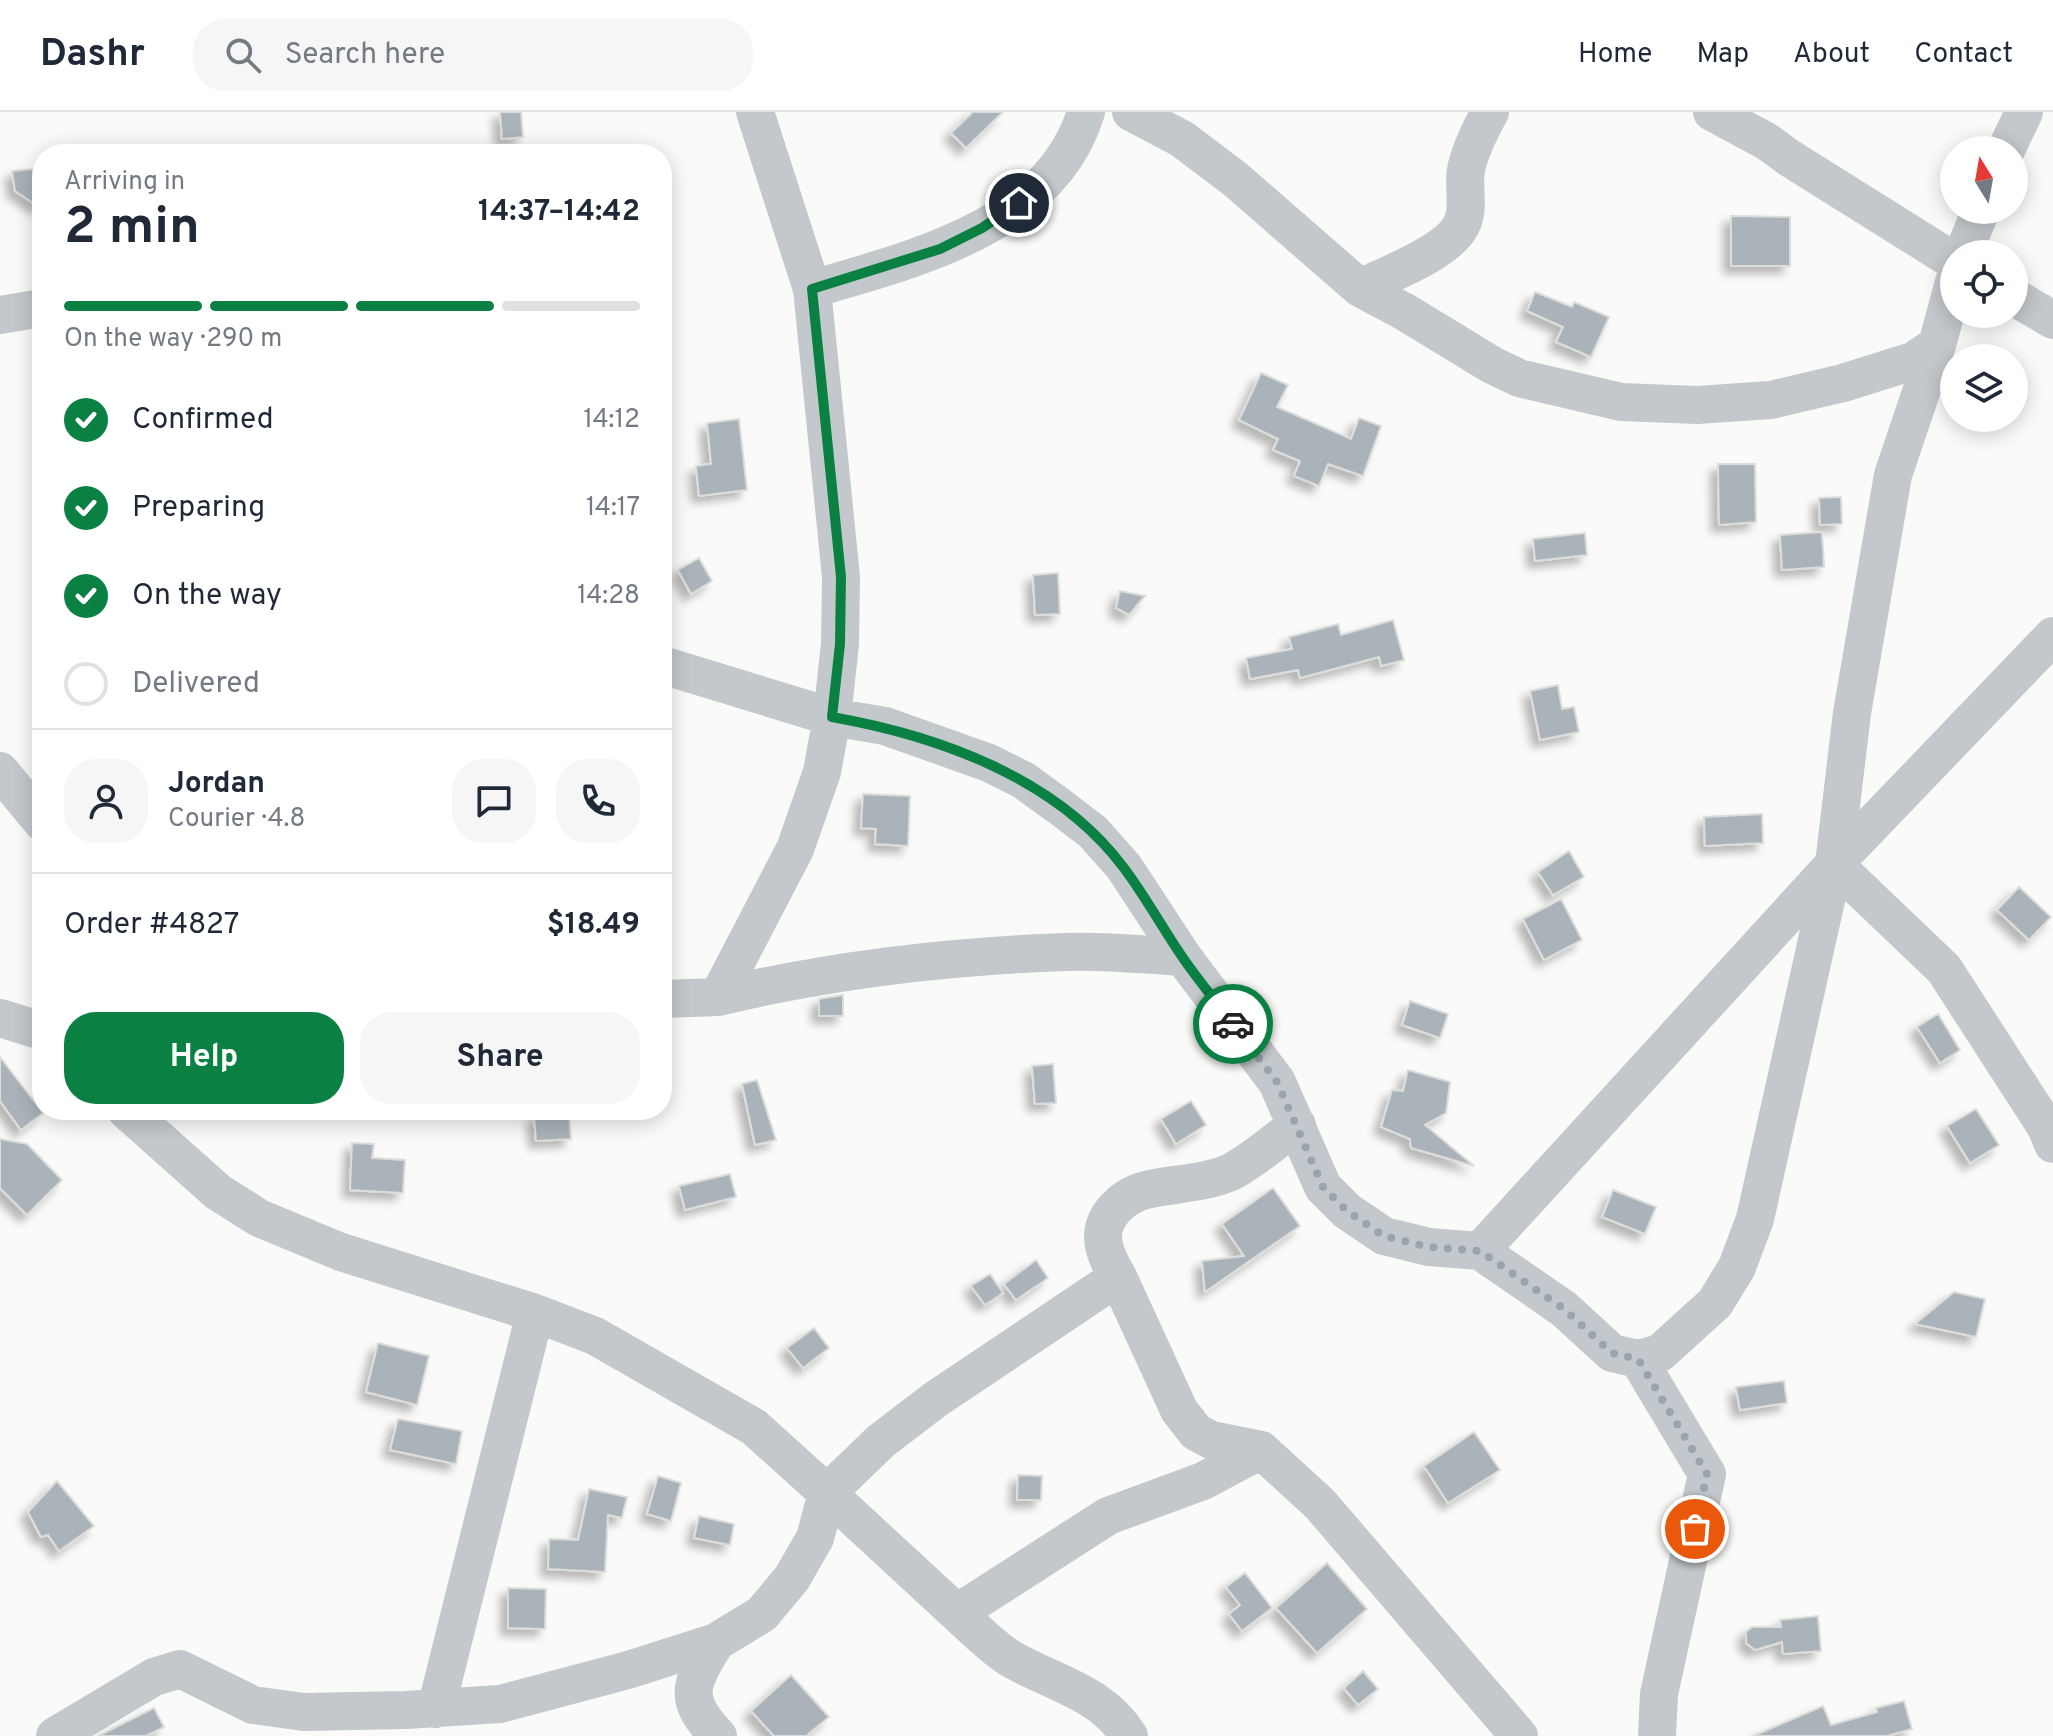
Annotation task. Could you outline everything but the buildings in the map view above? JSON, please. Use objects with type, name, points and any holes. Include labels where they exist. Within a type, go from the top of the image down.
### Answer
[{"type":"street","points":[[718,997],[795,849],[822,772],[840,644],[841,577],[812,289],[755,112]]},
{"type":"street","points":[[812,289],[940,249],[982,228],[1038,190],[1061,165],[1078,137],[1086,112]]},
{"type":"street","points":[[1131,112],[1182,139],[1245,187],[1360,288],[1519,378],[1621,402],[1697,405],[1771,400],[1843,383],[1913,361],[1937,345]]},
{"type":"street","points":[[1360,288],[1440,249],[1452,238],[1464,220],[1466,170],[1490,112]]},
{"type":"street","points":[[1712,112],[1761,126],[1788,157],[1940,252]]},
{"type":"street","points":[[2013,136],[2024,112]]},
{"type":"street","points":[[2028,305],[2053,320]]},
{"type":"street","points":[[0,315],[32,310]]},
{"type":"street","points":[[672,668],[832,717],[885,726],[989,763],[1023,780],[1093,832],[1124,867],[1183,957],[1277,1082],[1323,1187],[1347,1211],[1384,1236],[1429,1247],[1480,1251],[1564,1309],[1612,1353],[1638,1359],[1660,1353],[1715,1303],[1737,1267],[1755,1219],[1834,864],[1852,713],[1893,475],[1942,328]]},
{"type":"street","points":[[1480,1251],[1834,864],[2053,636]]},
{"type":"street","points":[[0,771],[32,810]]},
{"type":"street","points":[[1834,864],[1944,969],[2046,1127],[2053,1144]]},
{"type":"street","points":[[672,999],[718,997],[789,981],[963,959],[1069,952],[1183,957]]},
{"type":"street","points":[[0,1018],[32,1028]]},
{"type":"street","points":[[137,1120],[218,1192],[259,1218],[341,1252],[535,1313],[595,1336],[754,1427],[1008,1657],[1076,1689],[1104,1707],[1129,1736]]},
{"type":"street","points":[[1297,1125],[1232,1171],[1203,1181],[1144,1190],[1124,1200],[1109,1215],[1103,1236],[1107,1257],[1179,1410],[1196,1432],[1211,1440],[1261,1450],[1320,1504],[1519,1736]]},
{"type":"street","points":[[55,1736],[154,1677],[180,1669],[253,1705],[304,1712],[421,1710],[500,1704],[628,1670],[716,1642],[762,1614],[792,1578],[815,1538],[827,1493],[881,1441],[936,1399],[1118,1277]]},
{"type":"street","points":[[366,1736],[421,1710],[535,1313]]},
{"type":"street","points":[[1638,1359],[1707,1474],[1659,1694],[1657,1736]]},
{"type":"street","points":[[957,1613],[1108,1516],[1203,1481],[1261,1450]]},
{"type":"street","points":[[716,1642],[697,1673],[693,1698],[695,1707],[718,1736]]},
{"type":"way so far","points":[[1233,1024],[1277,1082],[1323,1187],[1347,1211],[1384,1236],[1429,1247],[1480,1251],[1564,1309],[1612,1353],[1638,1359],[1707,1474],[1695,1529]]},
{"type":"route","points":[[1019,203],[982,228],[940,249],[812,289],[841,577],[840,644],[832,717],[885,726],[989,763],[1023,780],[1093,832],[1124,867],[1183,957],[1233,1024]]}]
